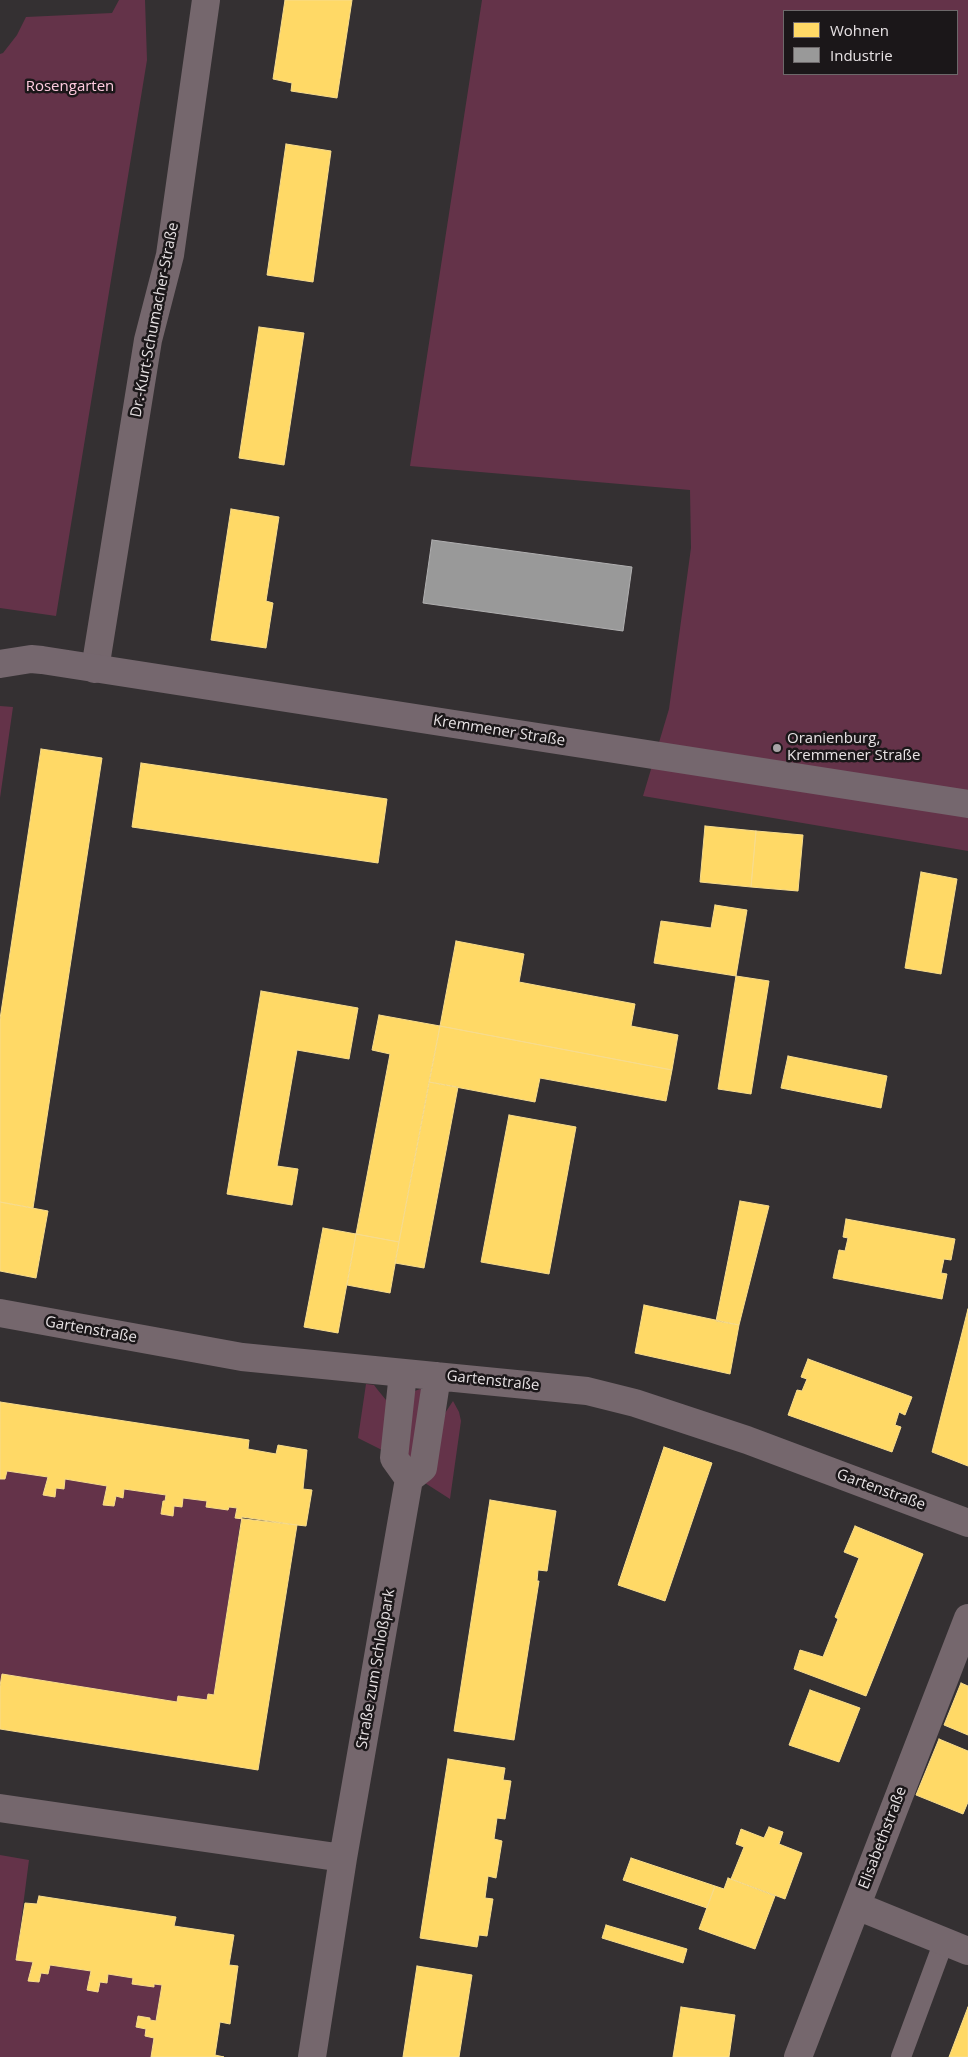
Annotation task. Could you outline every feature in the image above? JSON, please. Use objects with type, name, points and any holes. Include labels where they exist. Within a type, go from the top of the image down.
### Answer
[{"type":"main road","name":"Kremmener Straße","points":[[0,644],[31,659],[968,804]]},
{"type":"main road","name":"Kremmener Straße","points":[[0,664],[31,659]]},
{"type":"street","name":"Dr.-Kurt-Schumacher-Straße","points":[[94,669],[148,340],[170,255],[206,0]]},
{"type":"street","name":"Gartenstraße","points":[[0,1313],[242,1357],[587,1391],[635,1403],[747,1440],[968,1523]]},
{"type":"street","points":[[403,1373],[394,1458],[409,1479],[423,1468],[437,1376]]},
{"type":"street","name":"Straße zum Schloßpark","points":[[312,2057],[409,1479]]},
{"type":"street","name":"Elisabethstraße","points":[[798,2057],[968,1618]]},
{"type":"street","points":[[0,1808],[344,1858]]},
{"type":"street","points":[[857,1906],[956,1946]]},
{"type":"lane","points":[[901,2057],[956,1946]]},
{"type":"green space","name":"Rosengarten","points":[[119,0],[145,0],[147,60],[56,616],[0,608],[0,54],[3,53],[17,35],[26,17],[112,13]]},
{"type":"green space","points":[[482,0],[968,0],[968,851],[643,796],[669,709],[691,548],[690,490],[410,466]]},
{"type":"green space","points":[[0,706],[13,707],[0,798]]},
{"type":"green space","points":[[366,1384],[374,1385],[386,1400],[390,1410],[384,1451],[358,1438]]},
{"type":"green space","points":[[420,1389],[423,1390],[417,1461],[405,1466],[412,1392]]},
{"type":"green space","points":[[453,1401],[461,1421],[450,1499],[425,1483],[441,1419]]},
{"type":"green space","points":[[7,1471],[48,1477],[43,1495],[54,1497],[56,1488],[63,1489],[65,1479],[107,1486],[103,1505],[114,1506],[116,1496],[123,1498],[124,1489],[166,1495],[165,1501],[162,1502],[161,1514],[172,1516],[174,1506],[183,1498],[207,1501],[207,1507],[228,1510],[229,1507],[237,1508],[235,1518],[241,1518],[214,1695],[208,1694],[207,1700],[178,1696],[177,1702],[2,1674],[0,1686],[0,1479],[5,1479]]},
{"type":"green space","points":[[0,1855],[29,1860],[16,1960],[33,1962],[28,1981],[39,1982],[41,1973],[48,1974],[50,1965],[91,1971],[87,1990],[98,1992],[100,1982],[107,1983],[108,1974],[133,1978],[132,1984],[162,1985],[156,2021],[137,2016],[136,2027],[146,2029],[145,2036],[154,2038],[151,2057],[0,2057]]},
{"type":"building: Wohnen","points":[[285,0],[352,0],[337,98],[291,91],[292,83],[273,79]]},
{"type":"building: Wohnen","points":[[286,144],[331,151],[313,282],[267,275]]},
{"type":"building: Wohnen","points":[[259,327],[304,333],[284,465],[239,458]]},
{"type":"building: Wohnen","points":[[231,509],[279,517],[266,601],[273,603],[266,648],[211,640]]},
{"type":"building: Wohnen","points":[[41,749],[102,758],[33,1208],[0,1202],[0,1019]]},
{"type":"building: Wohnen","points":[[141,763],[387,799],[378,863],[132,827]]},
{"type":"building: Wohnen","points":[[705,826],[756,831],[751,887],[700,882]]},
{"type":"building: Wohnen","points":[[756,831],[803,835],[798,891],[751,887]]},
{"type":"building: Wohnen","points":[[921,872],[957,879],[941,974],[905,968]]},
{"type":"building: Wohnen","points":[[715,905],[747,910],[736,976],[654,963],[661,921],[711,928]]},
{"type":"building: Wohnen","points":[[456,941],[524,954],[519,982],[635,1004],[631,1026],[678,1035],[672,1070],[440,1026]]},
{"type":"building: Wohnen","points":[[736,976],[769,981],[751,1094],[718,1089]]},
{"type":"building: Wohnen","points":[[261,991],[358,1008],[349,1059],[297,1050],[277,1166],[298,1169],[292,1205],[227,1194]]},
{"type":"building: Wohnen","points":[[379,1015],[440,1026],[399,1242],[356,1234],[390,1054],[372,1050]]},
{"type":"building: Wohnen","points":[[440,1026],[672,1070],[666,1101],[540,1078],[535,1102],[429,1082]]},
{"type":"building: Wohnen","points":[[788,1056],[887,1076],[881,1108],[781,1088]]},
{"type":"building: Wohnen","points":[[429,1082],[458,1087],[424,1268],[395,1263]]},
{"type":"building: Wohnen","points":[[509,1115],[576,1127],[549,1274],[481,1262]]},
{"type":"building: Wohnen","points":[[740,1201],[769,1206],[739,1325],[716,1321]]},
{"type":"building: Wohnen","points":[[0,1202],[48,1211],[36,1278],[0,1271]]},
{"type":"building: Wohnen","points":[[846,1219],[955,1239],[951,1260],[944,1259],[941,1273],[947,1274],[942,1299],[833,1278],[839,1250],[845,1251],[848,1238],[843,1237]]},
{"type":"building: Wohnen","points":[[323,1228],[356,1234],[338,1333],[304,1327]]},
{"type":"building: Wohnen","points":[[356,1234],[399,1242],[390,1293],[347,1285]]},
{"type":"building: Wohnen","points":[[644,1305],[739,1325],[730,1374],[635,1353]]},
{"type":"building: Wohnen","points":[[968,1309],[968,1466],[932,1452]]},
{"type":"building: Wohnen","points":[[808,1359],[912,1397],[905,1415],[899,1412],[895,1425],[901,1427],[892,1452],[788,1415],[797,1390],[802,1391],[807,1379],[801,1377]]},
{"type":"building: Wohnen","points":[[0,1402],[249,1440],[248,1449],[276,1454],[278,1445],[307,1450],[303,1489],[312,1490],[306,1526],[235,1518],[237,1508],[229,1507],[228,1510],[206,1507],[207,1501],[183,1498],[182,1507],[174,1506],[173,1516],[161,1514],[166,1495],[124,1489],[123,1498],[116,1496],[114,1506],[103,1505],[107,1486],[65,1479],[64,1489],[56,1488],[55,1497],[43,1495],[48,1477],[7,1471],[5,1479],[0,1479]]},
{"type":"building: Wohnen","points":[[664,1447],[712,1463],[665,1601],[618,1585]]},
{"type":"building: Wohnen","points":[[490,1500],[556,1511],[547,1571],[538,1570],[537,1581],[539,1581],[514,1740],[454,1731]]},
{"type":"building: Wohnen","points":[[242,1517],[297,1525],[258,1770],[0,1729],[0,1686],[2,1674],[177,1702],[178,1696],[207,1700],[208,1694],[214,1695]]},
{"type":"building: Wohnen","points":[[855,1526],[923,1554],[866,1696],[794,1669],[800,1650],[823,1657],[838,1619],[835,1617],[859,1558],[844,1552]]},
{"type":"building: Wohnen","points":[[961,1683],[968,1686],[968,1735],[944,1725]]},
{"type":"building: Wohnen","points":[[810,1690],[860,1708],[839,1762],[789,1745]]},
{"type":"building: Wohnen","points":[[939,1739],[968,1751],[968,1802],[963,1814],[916,1795]]},
{"type":"building: Wohnen","points":[[448,1759],[505,1768],[503,1780],[511,1781],[505,1819],[497,1818],[494,1839],[502,1841],[496,1878],[488,1876],[485,1898],[493,1899],[487,1936],[479,1935],[477,1947],[420,1938]]},
{"type":"building: Wohnen","points":[[769,1827],[783,1832],[779,1844],[802,1853],[785,1899],[731,1879],[744,1847],[736,1844],[741,1829],[764,1838]]},
{"type":"building: Wohnen","points":[[631,1858],[715,1886],[707,1908],[623,1880]]},
{"type":"building: Wohnen","points":[[728,1878],[775,1896],[755,1949],[699,1929],[715,1886],[724,1889]]},
{"type":"building: Wohnen","points":[[39,1896],[176,1917],[174,1926],[234,1935],[229,1965],[238,1966],[230,2024],[220,2022],[215,2055],[224,2057],[151,2057],[154,2038],[145,2036],[146,2029],[136,2027],[138,2016],[156,2021],[162,1985],[154,1984],[154,1987],[132,1984],[133,1978],[108,1974],[107,1983],[100,1982],[98,1992],[87,1990],[91,1971],[50,1965],[48,1974],[41,1973],[39,1982],[28,1981],[33,1962],[16,1960],[25,1903],[37,1904]]},
{"type":"building: Wohnen","points":[[606,1925],[687,1949],[683,1963],[602,1938]]},
{"type":"building: Wohnen","points":[[417,1966],[472,1975],[459,2057],[403,2057]]},
{"type":"building: Wohnen","points":[[681,2007],[735,2015],[729,2057],[673,2057]]},
{"type":"building: Wohnen","points":[[968,2007],[968,2057],[949,2057]]},
{"type":"building: Industrie","points":[[432,540],[632,567],[623,631],[423,603]]},
{"type":"place","name":"Oranienburg, Kremmener Straße","points":[[777,748]]}]
